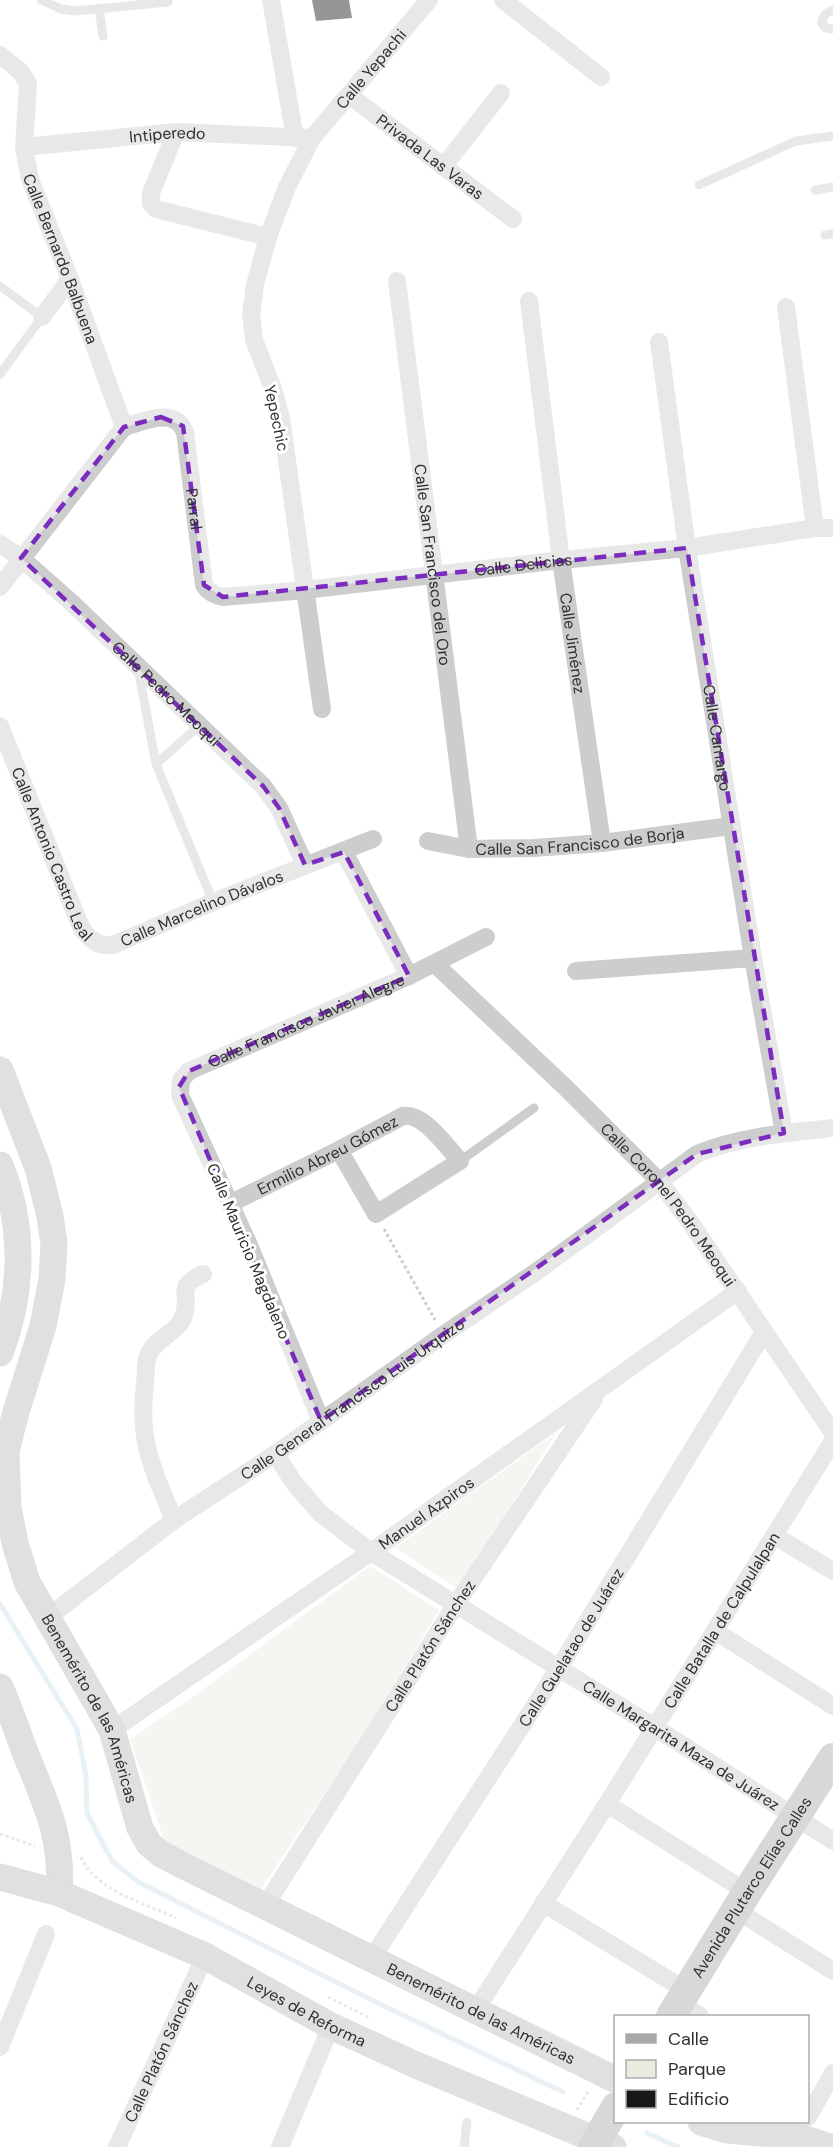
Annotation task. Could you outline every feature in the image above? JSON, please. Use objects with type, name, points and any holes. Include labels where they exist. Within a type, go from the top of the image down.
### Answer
[{"type":"main road","name":"Avenida Plutarco Elías Calles","points":[[684,2007],[741,1901],[833,1758]]},
{"type":"street","points":[[271,0],[303,138]]},
{"type":"street","name":"Calle Yepachi","points":[[303,138],[348,95],[429,0]]},
{"type":"street","points":[[503,0],[601,77]]},
{"type":"street","name":"Calle Bernardo Balbuena","points":[[0,55],[21,72],[28,84],[24,147],[30,179],[70,279],[124,427]]},
{"type":"street","points":[[443,167],[501,93]]},
{"type":"street","name":"Privada Las Varas","points":[[348,95],[513,219]]},
{"type":"street","points":[[176,132],[151,192],[151,204],[156,210],[268,237]]},
{"type":"street","name":"Intiperedo","points":[[24,147],[176,132],[303,138]]},
{"type":"street","name":"Yepechic","points":[[303,138],[268,237],[255,285],[251,315],[254,340],[273,389],[281,418],[322,709]]},
{"type":"street","points":[[42,317],[70,279]]},
{"type":"street","name":"Calle San Francisco del Oro","points":[[397,281],[469,849]]},
{"type":"street","name":"Calle Jiménez","points":[[529,301],[561,560],[602,843]]},
{"type":"street","points":[[786,307],[824,528]]},
{"type":"street","name":"Calle Camargo","points":[[659,342],[687,548],[731,826],[784,1133]]},
{"type":"street","name":"Parral","points":[[124,427],[161,417],[178,421],[185,432],[204,585],[214,595]]},
{"type":"street","points":[[0,587],[124,427]]},
{"type":"street","name":"Calle Delicias","points":[[214,595],[223,597],[305,590],[561,560],[687,548],[824,528]]},
{"type":"street","name":"Calle Pedro Meoqui","points":[[0,543],[21,558],[72,603],[263,786],[279,808],[305,865]]},
{"type":"street","name":"Calle Antonio Castro Leal","points":[[0,726],[80,925],[87,937],[97,943]]},
{"type":"street","name":"Calle San Francisco de Borja","points":[[428,842],[469,849],[534,848],[602,843],[731,826]]},
{"type":"street","name":"Calle Marcelino Dávalos","points":[[97,943],[106,946],[113,945],[213,902],[373,840]]},
{"type":"street","points":[[344,852],[409,976]]},
{"type":"street","name":"Calle Francisco Javier Alegre","points":[[181,1080],[189,1071],[409,976],[486,937]]},
{"type":"street","points":[[576,971],[753,958]]},
{"type":"street","name":"Calle Coronel Pedro Meoqui","points":[[435,964],[565,1087],[659,1181],[738,1291],[833,1433]]},
{"type":"street","name":"Benemérito de las Américas","points":[[0,1070],[38,1168],[50,1216],[54,1244],[52,1279],[43,1326],[3,1454],[4,1504],[27,1582],[112,1730],[140,1828],[150,1844],[160,1854],[614,2080]]},
{"type":"street","name":"Calle Mauricio Magdaleno","points":[[181,1080],[180,1095],[249,1245],[321,1421]]},
{"type":"street","name":"Ermilio Abreu Gómez","points":[[229,1204],[408,1115],[423,1121],[460,1161]]},
{"type":"street","name":"Calle General Francisco Luis Urquizo","points":[[47,1618],[174,1520],[275,1455],[443,1335],[536,1272],[697,1154],[718,1145],[784,1133],[833,1128]]},
{"type":"street","points":[[339,1150],[376,1214],[460,1161]]},
{"type":"street","points":[[0,1353],[14,1308],[19,1264],[15,1216],[3,1172],[38,1168]]},
{"type":"street","points":[[174,1520],[146,1442],[144,1398],[148,1356],[152,1347],[178,1326],[184,1314],[186,1286],[192,1279],[203,1274]]},
{"type":"street","name":"Manuel Azpiros","points":[[112,1730],[371,1552],[738,1291]]},
{"type":"street","name":"Calle Guelatao de Juárez","points":[[372,1958],[559,1668],[764,1332]]},
{"type":"street","name":"Calle Platón Sánchez","points":[[265,1906],[456,1604],[599,1391]]},
{"type":"street","name":"Calle Batalla de Calpulalpan","points":[[475,2011],[833,1441]]},
{"type":"street","name":"Calle Margarita Maza de Juárez","points":[[275,1455],[320,1513],[371,1552],[833,1841]]},
{"type":"street","points":[[775,1536],[833,1571]]},
{"type":"street","points":[[715,1631],[833,1706]]},
{"type":"street","points":[[0,1688],[50,1811],[59,1857],[59,1893]]},
{"type":"street","points":[[607,1804],[833,1971]]},
{"type":"street","name":"Leyes de Reforma","points":[[0,1877],[59,1893],[205,1956],[331,2026],[416,2065],[604,2134]]},
{"type":"street","points":[[543,1903],[684,2007]]},
{"type":"street","points":[[0,2047],[46,1934]]},
{"type":"street","name":"Calle Platón Sánchez","points":[[117,2147],[205,1956]]},
{"type":"street","points":[[280,2147],[331,2026]]},
{"type":"street","points":[[809,2104],[814,2087],[833,2073]]},
{"type":"street","points":[[706,2123],[727,2130],[803,2125],[829,2147]]},
{"type":"lane","points":[[40,0],[61,9],[75,11],[168,2]]},
{"type":"lane","points":[[99,8],[103,36]]},
{"type":"lane","points":[[833,10],[825,14],[822,20],[826,28],[833,29]]},
{"type":"lane","points":[[699,185],[796,141],[833,136]]},
{"type":"lane","points":[[815,190],[833,187]]},
{"type":"lane","points":[[0,286],[42,317],[0,374]]},
{"type":"lane","points":[[138,667],[156,764],[213,902]]},
{"type":"lane","points":[[156,764],[200,725]]},
{"type":"lane","points":[[460,1161],[534,1108]]},
{"type":"lane","points":[[464,2147],[467,2122]]},
{"type":"path","points":[[376,1214],[443,1335]]},
{"type":"highlighted area","points":[[161,417],[183,426],[204,585],[223,597],[687,548],[784,1133],[697,1154],[321,1421],[179,1087],[189,1071],[409,976],[344,852],[305,865],[279,808],[263,786],[21,558],[124,427]]},
{"type":"green space","points":[[556,1433],[459,1589],[395,1548]]},
{"type":"green space","points":[[370,1566],[439,1610],[363,1736],[261,1889],[165,1842],[130,1739],[186,1702]]},
{"type":"building","points":[[312,0],[349,0],[352,18],[316,21]]},
{"type":"waterway","points":[[0,1604],[77,1729],[86,1776],[87,1813],[112,1861],[138,1882],[374,2001],[563,2092]]},
{"type":"waterway","points":[[647,2133],[678,2147]]}]
